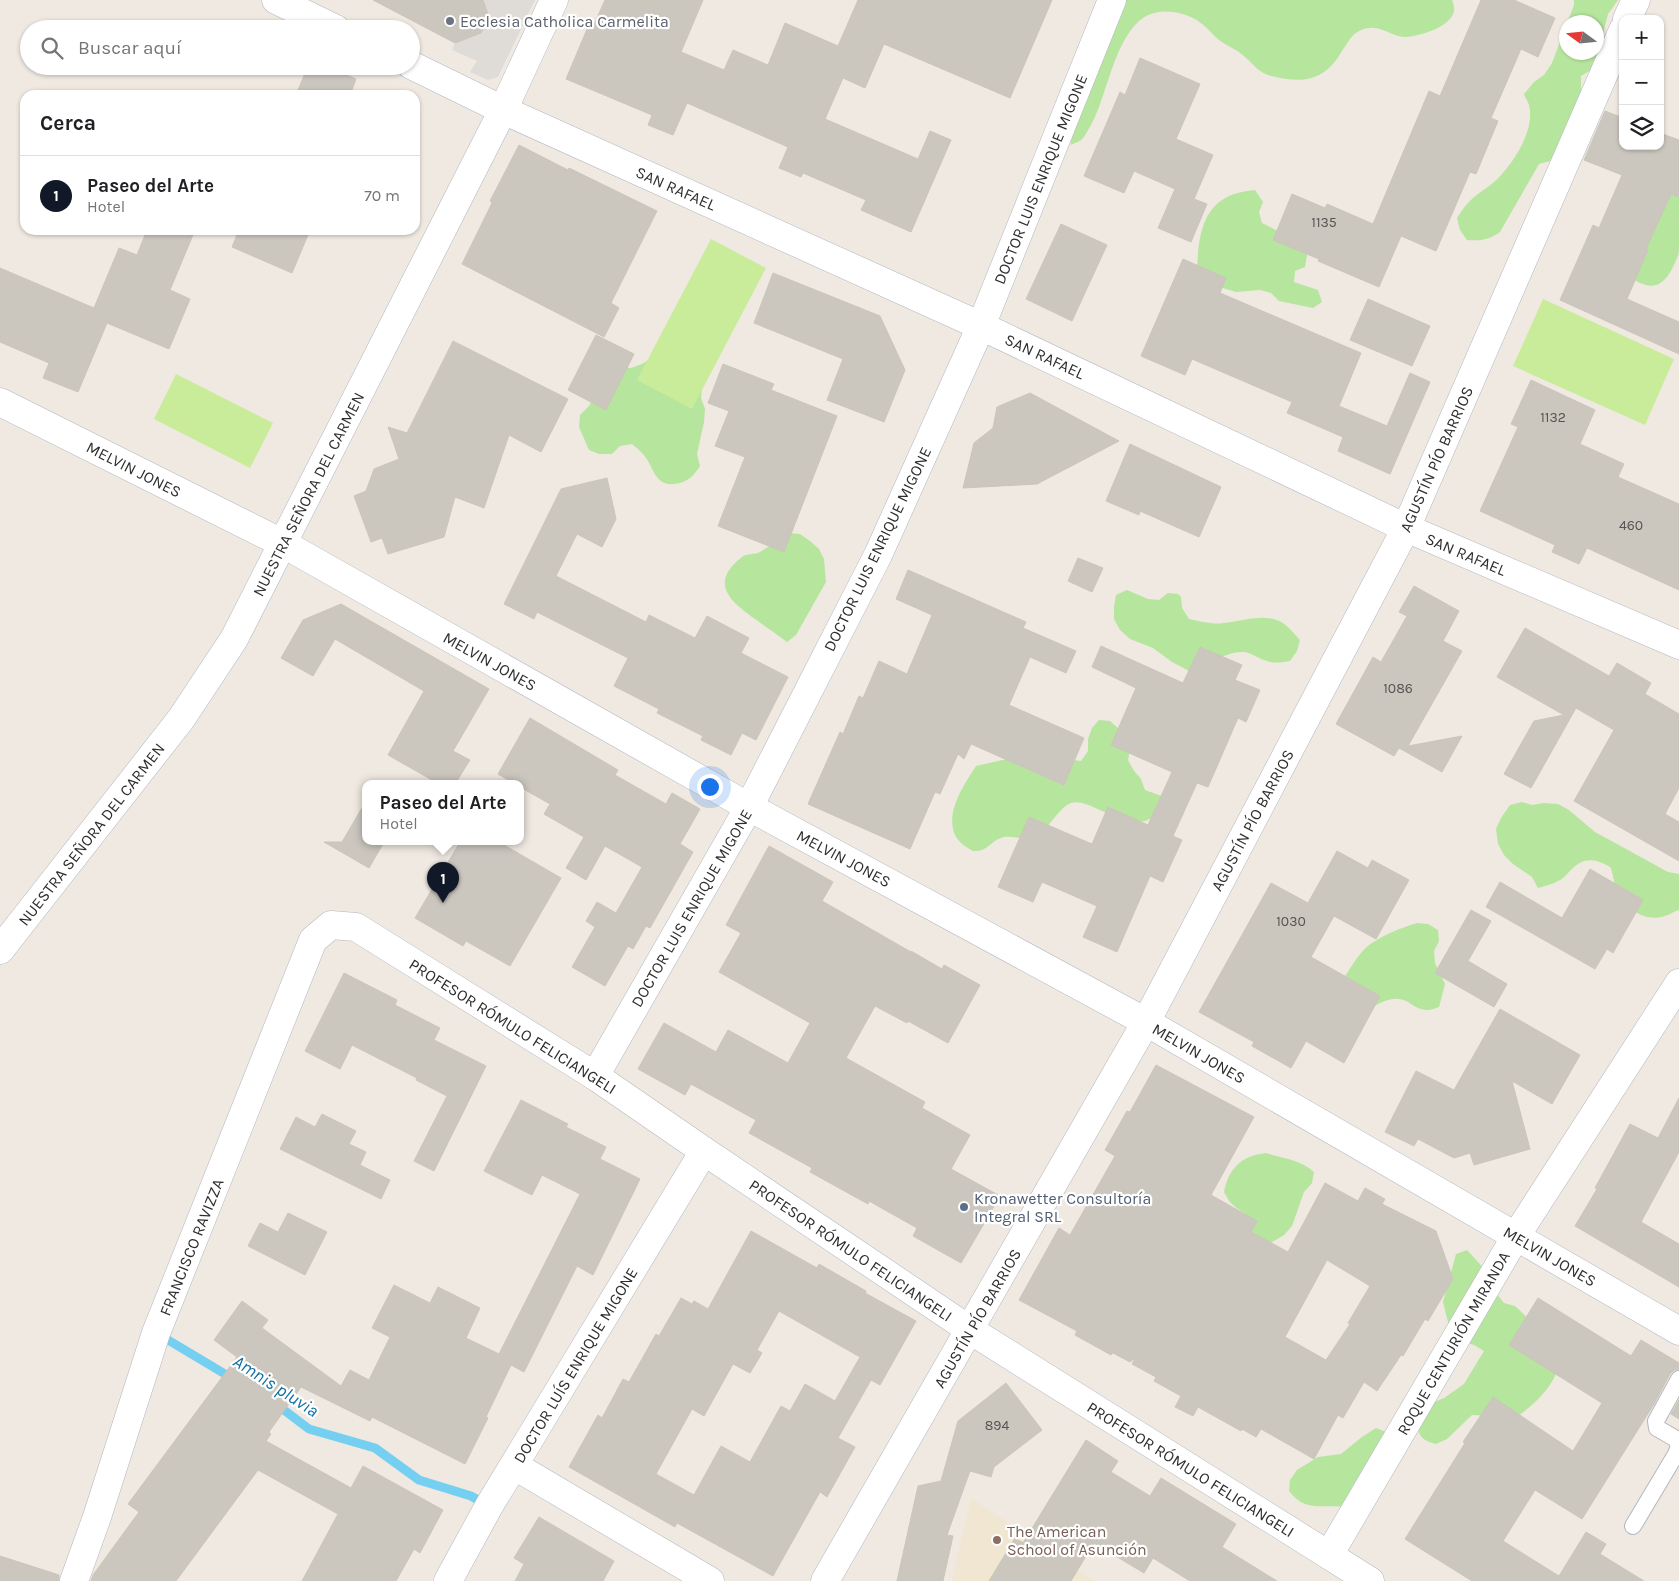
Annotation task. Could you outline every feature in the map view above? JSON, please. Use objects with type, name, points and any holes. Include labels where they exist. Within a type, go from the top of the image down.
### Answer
[{"type":"street","points":[[276,0],[317,20]]},
{"type":"street","name":"NUESTRA SEÑORA DEL CARMEN","points":[[0,950],[181,719],[234,639],[503,110],[554,0]]},
{"type":"street","name":"DOCTOR LUIS ENRIQUE MIGONE","points":[[595,1076],[749,807],[878,555],[981,326],[1112,0]]},
{"type":"street","points":[[1630,15],[1636,0]]},
{"type":"street","name":"AGUSTÍN PÍO BARRIOS","points":[[826,1581],[1146,1022],[1406,528],[1619,39]]},
{"type":"street","name":"SAN RAFAEL","points":[[420,70],[503,110],[981,326],[1406,528],[1679,645]]},
{"type":"street","name":"MELVIN JONES","points":[[0,402],[282,543],[749,807],[1146,1022],[1679,1331]]},
{"type":"street","name":"PROFESOR RÓMULO FELICIANGELI","points":[[331,925],[356,927],[595,1076],[970,1330],[1370,1581]]},
{"type":"street","name":"FRANCISCO RAVIZZA","points":[[74,1581],[97,1517],[156,1333],[313,940],[331,925]]},
{"type":"street","name":"ROQUE CENTURIÓN MIRANDA","points":[[1329,1555],[1516,1236],[1679,983]]},
{"type":"street","name":"DOCTOR LUÍS ENRIQUE MIGONE","points":[[448,1581],[489,1506],[704,1151]]},
{"type":"street","points":[[514,1466],[710,1581]]},
{"type":"lane","points":[[1634,1526],[1679,1446],[1676,1439],[1657,1428],[1656,1421],[1679,1379]]},
{"type":"shaded area","points":[[483,0],[535,0],[498,77],[488,80],[470,72],[477,61],[452,50],[455,43],[481,33],[489,17]]},
{"type":"shaded area","name":"The American School of Asunción","points":[[971,1498],[1095,1581],[952,1581]]},
{"type":"green space","points":[[1117,0],[1452,0],[1454,10],[1452,17],[1447,22],[1434,30],[1419,35],[1400,37],[1373,28],[1359,31],[1351,37],[1328,69],[1312,78],[1303,80],[1293,80],[1263,73],[1242,54],[1219,40],[1205,26],[1188,16],[1159,12],[1144,17],[1123,42],[1090,127],[1082,139],[1071,145],[1070,133]]},
{"type":"green space","points":[[1574,0],[1618,0],[1608,14],[1604,29],[1604,15],[1570,15]]},
{"type":"green space","points":[[1559,44],[1559,60],[1595,60],[1591,70],[1581,76],[1581,98],[1569,131],[1550,161],[1539,164],[1500,232],[1484,239],[1467,240],[1460,230],[1457,218],[1471,199],[1493,183],[1514,158],[1529,126],[1529,105],[1524,94],[1534,82],[1544,75],[1552,63]]},
{"type":"green space","points":[[1679,175],[1678,256],[1666,279],[1656,285],[1645,285],[1631,278]]},
{"type":"green space","points":[[1255,190],[1263,202],[1259,212],[1262,223],[1303,244],[1307,255],[1305,267],[1295,271],[1294,282],[1318,290],[1322,302],[1313,308],[1279,301],[1271,293],[1260,290],[1236,292],[1213,285],[1197,269],[1200,239],[1208,215],[1225,198]]},
{"type":"green space","points":[[711,239],[766,268],[692,409],[637,380]]},
{"type":"green space","points":[[1543,299],[1674,359],[1645,425],[1513,366]]},
{"type":"green space","points":[[652,358],[702,387],[701,398],[705,409],[697,454],[700,466],[692,476],[680,483],[667,484],[659,480],[645,456],[632,444],[620,446],[612,454],[599,454],[589,450],[579,427],[580,415],[589,406],[609,373],[620,367],[631,368]]},
{"type":"green space","points":[[176,374],[273,423],[250,468],[154,419]]},
{"type":"green space","points":[[789,533],[800,534],[819,549],[824,559],[826,582],[796,635],[787,642],[738,606],[731,599],[725,584],[726,575],[742,557],[760,552]]},
{"type":"green space","points":[[1127,590],[1148,599],[1159,600],[1168,593],[1178,594],[1181,597],[1182,608],[1189,619],[1202,622],[1220,623],[1254,618],[1276,620],[1283,623],[1300,640],[1297,651],[1290,661],[1276,663],[1244,652],[1237,652],[1217,659],[1193,673],[1172,662],[1153,648],[1130,639],[1120,630],[1114,619],[1116,595]]},
{"type":"green space","points":[[1099,720],[1110,721],[1119,729],[1130,749],[1128,760],[1141,779],[1145,790],[1167,798],[1166,810],[1148,820],[1135,822],[1125,820],[1086,804],[1071,803],[1062,809],[1042,833],[1034,837],[1004,837],[983,850],[976,851],[968,848],[959,840],[955,835],[953,826],[954,808],[961,790],[976,766],[1029,754],[1081,761],[1088,751],[1088,739],[1092,728]]},
{"type":"green space","points":[[1522,802],[1532,805],[1544,803],[1558,804],[1569,810],[1595,832],[1668,872],[1679,874],[1679,910],[1658,918],[1643,916],[1630,908],[1621,897],[1616,888],[1611,868],[1603,863],[1591,860],[1582,862],[1560,880],[1538,888],[1532,877],[1513,864],[1504,855],[1498,844],[1496,829],[1501,818],[1510,805]]},
{"type":"green space","points":[[1417,923],[1428,924],[1438,930],[1439,941],[1434,951],[1435,963],[1445,984],[1439,1007],[1424,1010],[1404,1000],[1395,999],[1386,1000],[1373,1007],[1345,976],[1369,945],[1392,932]]},
{"type":"green space","points":[[1266,1153],[1297,1162],[1314,1172],[1312,1183],[1304,1192],[1292,1226],[1284,1235],[1272,1242],[1259,1246],[1249,1238],[1251,1220],[1231,1203],[1224,1192],[1229,1176],[1238,1164],[1250,1157]]},
{"type":"green space","points":[[1467,1250],[1488,1273],[1496,1293],[1504,1303],[1515,1306],[1532,1322],[1556,1374],[1540,1398],[1517,1417],[1472,1415],[1447,1439],[1436,1444],[1427,1441],[1419,1434],[1417,1420],[1432,1403],[1444,1398],[1464,1384],[1484,1351],[1474,1345],[1452,1338],[1443,1302],[1456,1254]]},
{"type":"green space","points":[[1376,1428],[1386,1432],[1349,1508],[1309,1505],[1303,1503],[1289,1491],[1290,1480],[1297,1470],[1318,1457],[1341,1454]]},
{"type":"building","name":"Ecclesia Catholica Carmelita","points":[[373,0],[483,0],[489,17],[481,33],[455,43],[420,25],[420,20],[411,20]]},
{"type":"building","points":[[605,0],[703,0],[681,52],[724,70],[733,50],[768,65],[785,23],[838,46],[858,0],[1052,0],[1010,98],[884,44],[865,88],[843,78],[825,119],[918,159],[930,131],[951,140],[911,232],[861,210],[866,200],[803,173],[801,177],[779,168],[788,147],[687,103],[673,135],[648,125],[652,115],[566,79],[588,27],[592,29]]},
{"type":"building","points":[[1481,0],[1514,0],[1555,18],[1538,57],[1521,49],[1491,118],[1498,121],[1476,174],[1470,172],[1436,251],[1401,236],[1379,287],[1273,240],[1292,194],[1325,208],[1327,204],[1373,224],[1429,91],[1440,96]]},
{"type":"building","points":[[1140,58],[1200,84],[1176,139],[1213,155],[1194,199],[1207,204],[1191,242],[1158,228],[1175,189],[1134,171],[1124,193],[1084,176],[1120,92],[1125,95]]},
{"type":"building","points":[[304,75],[347,75],[356,79],[352,90],[298,90]]},
{"type":"building","points":[[1605,111],[1619,116],[1619,150],[1664,150],[1664,134],[1679,140],[1679,197],[1671,194],[1646,249],[1648,250],[1627,299],[1679,322],[1679,354],[1560,300],[1593,225],[1599,228],[1622,175],[1584,160]]},
{"type":"building","points":[[519,145],[657,211],[611,303],[619,308],[604,337],[462,264],[492,203],[490,201]]},
{"type":"building","points":[[1061,224],[1107,245],[1072,321],[1026,299]]},
{"type":"building","points":[[145,235],[193,235],[170,290],[190,299],[169,349],[107,323],[78,392],[43,378],[49,363],[0,342],[0,268],[94,308],[119,248],[137,255]]},
{"type":"building","points":[[237,235],[308,235],[292,273],[232,247]]},
{"type":"building","points":[[1183,259],[1226,278],[1220,293],[1361,353],[1339,406],[1387,426],[1410,373],[1430,382],[1390,474],[1338,451],[1343,437],[1287,413],[1292,402],[1192,359],[1185,375],[1141,356]]},
{"type":"building","points":[[773,273],[880,316],[905,370],[884,422],[827,400],[843,359],[754,323]]},
{"type":"building","points":[[1368,299],[1430,326],[1412,366],[1350,340]]},
{"type":"building","points":[[596,335],[634,354],[606,410],[568,390]]},
{"type":"building","points":[[453,341],[568,399],[541,452],[509,435],[484,508],[455,497],[444,537],[388,554],[382,538],[371,542],[354,496],[366,491],[374,469],[399,459],[388,427],[407,433]]},
{"type":"building","points":[[723,364],[774,384],[771,390],[837,416],[784,552],[718,526],[745,457],[715,446],[729,411],[708,403]]},
{"type":"building","points":[[1531,380],[1595,410],[1580,444],[1624,464],[1618,477],[1679,504],[1679,590],[1587,548],[1579,564],[1552,552],[1555,545],[1480,511],[1518,427],[1511,424]]},
{"type":"building","points":[[1030,393],[1119,441],[1037,484],[963,488],[974,443],[993,428],[997,407]]},
{"type":"building","points":[[1130,444],[1221,487],[1199,537],[1140,511],[1139,515],[1106,501]]},
{"type":"building","points":[[607,478],[616,519],[602,547],[577,534],[556,576],[646,622],[649,615],[695,638],[707,616],[749,638],[741,653],[788,677],[756,740],[742,733],[731,755],[701,740],[703,736],[657,713],[659,709],[614,686],[628,658],[537,612],[534,619],[504,604],[561,489]]},
{"type":"building","points":[[1078,558],[1103,568],[1092,592],[1068,581]]},
{"type":"building","points":[[908,570],[1026,622],[1023,628],[1076,651],[1066,673],[1030,657],[1009,705],[1084,738],[1064,785],[971,744],[964,759],[958,754],[940,794],[935,792],[910,849],[808,804],[840,732],[843,734],[859,696],[863,698],[879,661],[907,674],[932,615],[896,599]]},
{"type":"building","points":[[1414,586],[1459,611],[1443,641],[1462,651],[1408,746],[1462,736],[1442,772],[1399,748],[1394,756],[1336,724],[1373,657],[1381,662],[1407,616],[1399,612]]},
{"type":"building","points":[[341,604],[489,689],[453,751],[470,760],[458,780],[432,780],[388,755],[424,691],[335,639],[313,676],[281,658],[303,620]]},
{"type":"building","points":[[1525,628],[1609,676],[1617,663],[1651,683],[1645,694],[1679,714],[1679,788],[1665,814],[1679,822],[1679,861],[1574,801],[1614,730],[1576,708],[1531,788],[1504,774],[1534,721],[1564,715],[1497,677]]},
{"type":"building","points":[[1101,646],[1183,683],[1200,647],[1242,665],[1235,680],[1260,690],[1246,722],[1238,718],[1208,787],[1197,783],[1173,836],[1182,840],[1163,882],[1150,876],[1117,952],[1083,937],[1097,906],[1042,882],[1033,902],[998,887],[1029,817],[1092,844],[1108,807],[1148,825],[1172,772],[1111,745],[1136,688],[1092,667]]},
{"type":"building","points":[[530,718],[618,770],[615,775],[666,804],[672,793],[700,809],[680,844],[693,852],[650,928],[646,926],[633,949],[628,946],[605,986],[572,967],[595,927],[586,921],[597,902],[616,913],[642,867],[605,846],[586,880],[566,868],[584,837],[544,814],[550,804],[524,789],[524,780],[508,780],[498,774]]},
{"type":"building","points":[[362,808],[362,845],[382,845],[369,868],[324,842],[342,842]]},
{"type":"building","points":[[458,845],[504,845],[561,878],[510,966],[466,941],[463,946],[415,918]]},
{"type":"building","points":[[769,846],[833,882],[822,901],[942,969],[944,965],[980,985],[948,1043],[908,1021],[907,1023],[875,1006],[846,1058],[925,1102],[922,1108],[970,1135],[951,1169],[1000,1196],[961,1263],[913,1236],[917,1228],[869,1201],[868,1204],[810,1172],[812,1168],[749,1133],[756,1120],[691,1084],[685,1095],[638,1069],[664,1023],[716,1052],[728,1030],[788,1063],[810,1023],[719,972],[741,933],[726,925]]},
{"type":"building","points":[[1337,851],[1368,868],[1372,860],[1409,880],[1376,939],[1334,916],[1311,957],[1380,996],[1344,1063],[1306,1041],[1291,1068],[1252,1046],[1254,1042],[1199,1012],[1271,883],[1308,903]]},
{"type":"building","points":[[1590,869],[1643,900],[1613,953],[1607,949],[1595,969],[1486,907],[1500,882],[1562,918]]},
{"type":"building","points":[[1471,910],[1491,921],[1468,961],[1507,984],[1494,1007],[1435,973]]},
{"type":"building","points":[[344,973],[397,1000],[395,1005],[440,1028],[434,1040],[486,1066],[434,1171],[414,1161],[447,1096],[416,1080],[417,1078],[352,1045],[340,1069],[305,1051]]},
{"type":"building","points":[[1500,1009],[1580,1055],[1552,1104],[1512,1081],[1530,1149],[1474,1165],[1470,1153],[1454,1158],[1418,1139],[1414,1146],[1385,1132],[1416,1071],[1454,1090]]},
{"type":"building","points":[[1156,1065],[1254,1117],[1211,1195],[1257,1221],[1251,1232],[1288,1252],[1325,1183],[1358,1201],[1365,1188],[1385,1199],[1382,1204],[1436,1231],[1453,1279],[1428,1321],[1425,1319],[1403,1356],[1401,1355],[1377,1391],[1364,1382],[1343,1418],[1338,1415],[1314,1459],[1261,1429],[1256,1437],[1242,1429],[1241,1431],[1198,1407],[1193,1416],[1175,1407],[1181,1396],[1154,1381],[1156,1377],[1132,1364],[1136,1357],[1130,1362],[1113,1353],[1111,1355],[1075,1335],[1077,1331],[1019,1300],[1059,1228],[1070,1235],[1115,1156],[1105,1150],[1127,1111],[1130,1112]],"holes":[[[1327,1260],[1370,1286],[1348,1323],[1350,1324],[1326,1360],[1285,1337]]]},
{"type":"building","points":[[1679,1098],[1679,1152],[1641,1222],[1679,1244],[1679,1287],[1575,1226],[1597,1189],[1595,1188],[1630,1124],[1658,1138]]},
{"type":"building","points":[[521,1100],[568,1124],[566,1127],[606,1147],[600,1159],[640,1179],[593,1275],[577,1266],[524,1372],[511,1365],[465,1464],[372,1417],[370,1421],[301,1387],[269,1432],[271,1434],[266,1441],[351,1488],[363,1466],[443,1510],[420,1553],[414,1549],[396,1581],[302,1581],[338,1514],[258,1470],[176,1581],[91,1581],[93,1575],[139,1512],[128,1504],[237,1357],[214,1340],[242,1301],[268,1320],[262,1328],[341,1386],[350,1370],[369,1380],[390,1337],[372,1328],[394,1285],[430,1303],[438,1287],[480,1308],[466,1338],[499,1354],[580,1194],[542,1175],[532,1195],[484,1171]]},
{"type":"building","points":[[322,1114],[356,1131],[349,1144],[366,1152],[360,1165],[390,1180],[381,1199],[280,1149],[296,1117],[315,1127]]},
{"type":"building","points":[[288,1213],[327,1232],[305,1275],[248,1246],[260,1223],[278,1232]]},
{"type":"building","points":[[751,1231],[817,1268],[819,1264],[866,1291],[865,1293],[916,1321],[880,1385],[871,1380],[838,1438],[855,1447],[827,1497],[820,1492],[773,1576],[677,1523],[675,1527],[569,1467],[598,1415],[602,1418],[623,1379],[629,1382],[656,1334],[659,1336],[681,1298],[692,1304],[694,1301],[708,1309]],"holes":[[[779,1311],[860,1357],[835,1401],[805,1384],[790,1411],[781,1406],[750,1462],[721,1446],[694,1495],[656,1474],[692,1409],[704,1416],[733,1364],[750,1373],[762,1353],[757,1350]]]},
{"type":"building","points":[[1538,1298],[1631,1356],[1641,1340],[1679,1363],[1679,1369],[1674,1370],[1670,1374],[1654,1404],[1582,1519],[1535,1490],[1503,1541],[1559,1576],[1586,1532],[1606,1544],[1600,1554],[1644,1581],[1472,1581],[1405,1539],[1465,1443],[1463,1442],[1493,1397],[1573,1451],[1602,1403],[1509,1345]]},
{"type":"building","points":[[1006,1383],[1042,1430],[994,1467],[991,1477],[970,1471],[947,1535],[953,1536],[943,1581],[897,1581],[918,1486],[941,1481],[958,1421]]},
{"type":"building","points":[[1679,1400],[1679,1419],[1671,1414]]},
{"type":"building","points":[[1086,1440],[1118,1461],[1111,1472],[1150,1496],[1161,1478],[1236,1524],[1222,1547],[1277,1581],[1190,1581],[1153,1558],[1144,1573],[1094,1543],[1071,1581],[989,1581],[1015,1538],[1023,1543]]},
{"type":"building","points":[[539,1517],[614,1561],[603,1581],[515,1581],[524,1564],[514,1558]]},
{"type":"building","points":[[0,1556],[59,1575],[59,1581],[0,1581]]},
{"type":"waterway","name":"Amnis pluvia","points":[[158,1334],[235,1380]]},
{"type":"waterway","name":"Amnis pluvia","points":[[276,1404],[309,1429],[375,1448],[419,1480],[471,1496],[487,1505]]},
{"type":"place","name":"Ecclesia Catholica Carmelita","points":[[450,21]]},
{"type":"place","name":"Paseo del Arte","points":[[443,903]]},
{"type":"place","name":"Kronawetter Consultoría Integral SRL","points":[[964,1207]]},
{"type":"place","name":"The American School of Asunción","points":[[997,1540]]}]
